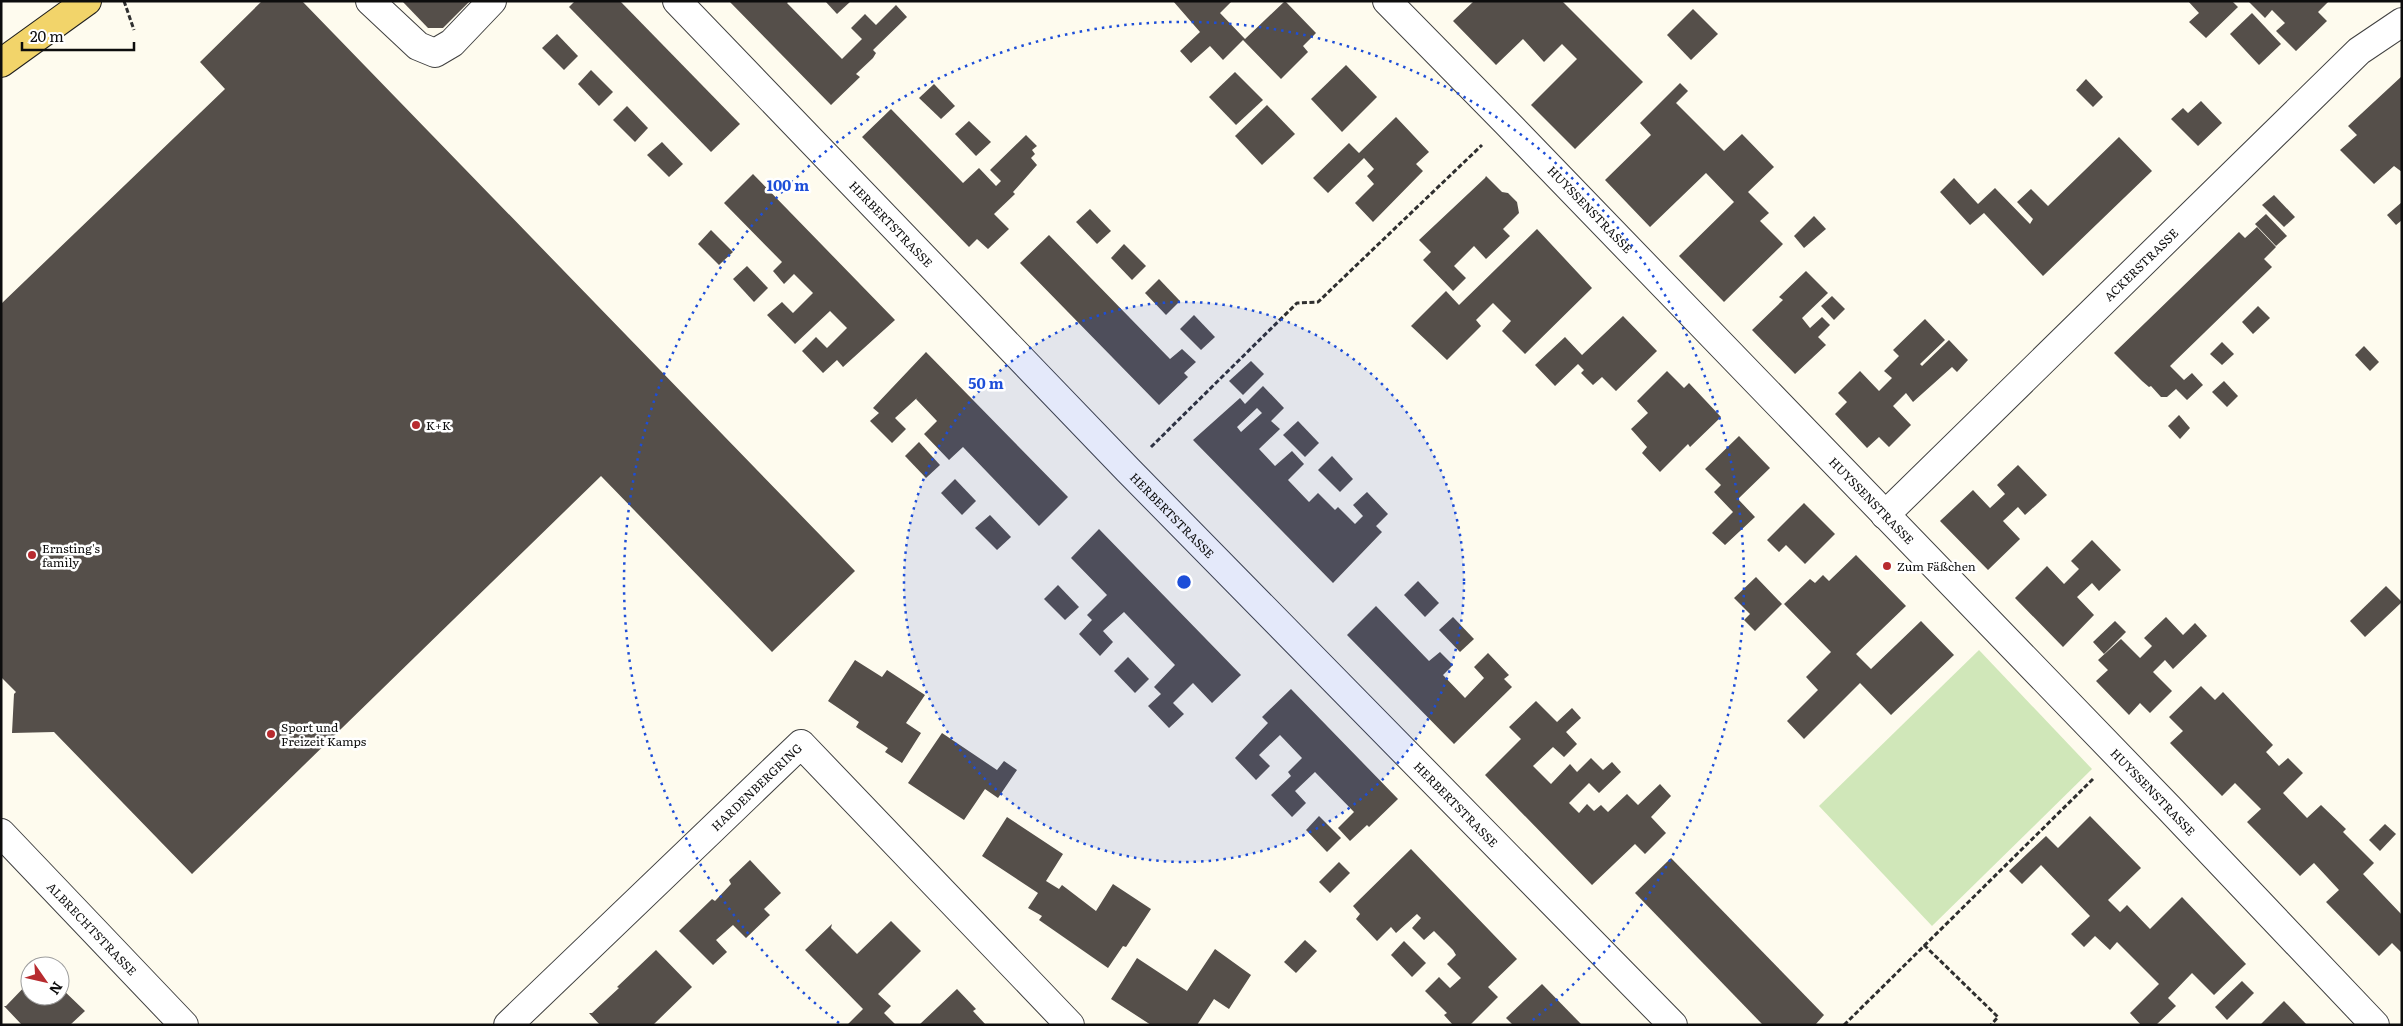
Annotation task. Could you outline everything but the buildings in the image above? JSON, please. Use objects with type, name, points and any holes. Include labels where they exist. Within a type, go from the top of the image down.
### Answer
[{"type":"main road","points":[[1,63],[75,4]]},
{"type":"street","points":[[370,1],[418,46],[435,54],[452,43],[492,1]]},
{"type":"street","name":"HERBERTSTRASSE","points":[[677,1],[1128,470],[1673,1025]]},
{"type":"street","name":"HUYSSENSTRASSE","points":[[1387,1],[2117,755],[2375,1025]]},
{"type":"street","points":[[2396,1],[2402,7]]},
{"type":"street","name":"ACKERSTRASSE","points":[[1885,515],[2359,51],[2402,22]]},
{"type":"street","name":"HARDENBERGRING","points":[[517,1022],[801,744],[1070,1025]]},
{"type":"street","name":"ALBRECHTSTRASSE","points":[[1,832],[184,1025]]},
{"type":"path","points":[[124,1],[134,30]]},
{"type":"path","points":[[1128,470],[1297,303],[1318,302],[1506,122]]},
{"type":"path","points":[[1844,1025],[2117,755]]},
{"type":"path","points":[[1924,945],[1998,1017],[1991,1025]]},
{"type":"green space","points":[[1979,650],[2092,769],[1932,926],[1819,806]]},
{"type":"place","name":"K+K","points":[[416,425]]},
{"type":"place","name":"Ernsting's family","points":[[32,555]]},
{"type":"place","name":"Zum Fäßchen","points":[[1887,566]]},
{"type":"place","name":"Sport und Freizeit Kamps","points":[[271,734]]}]
